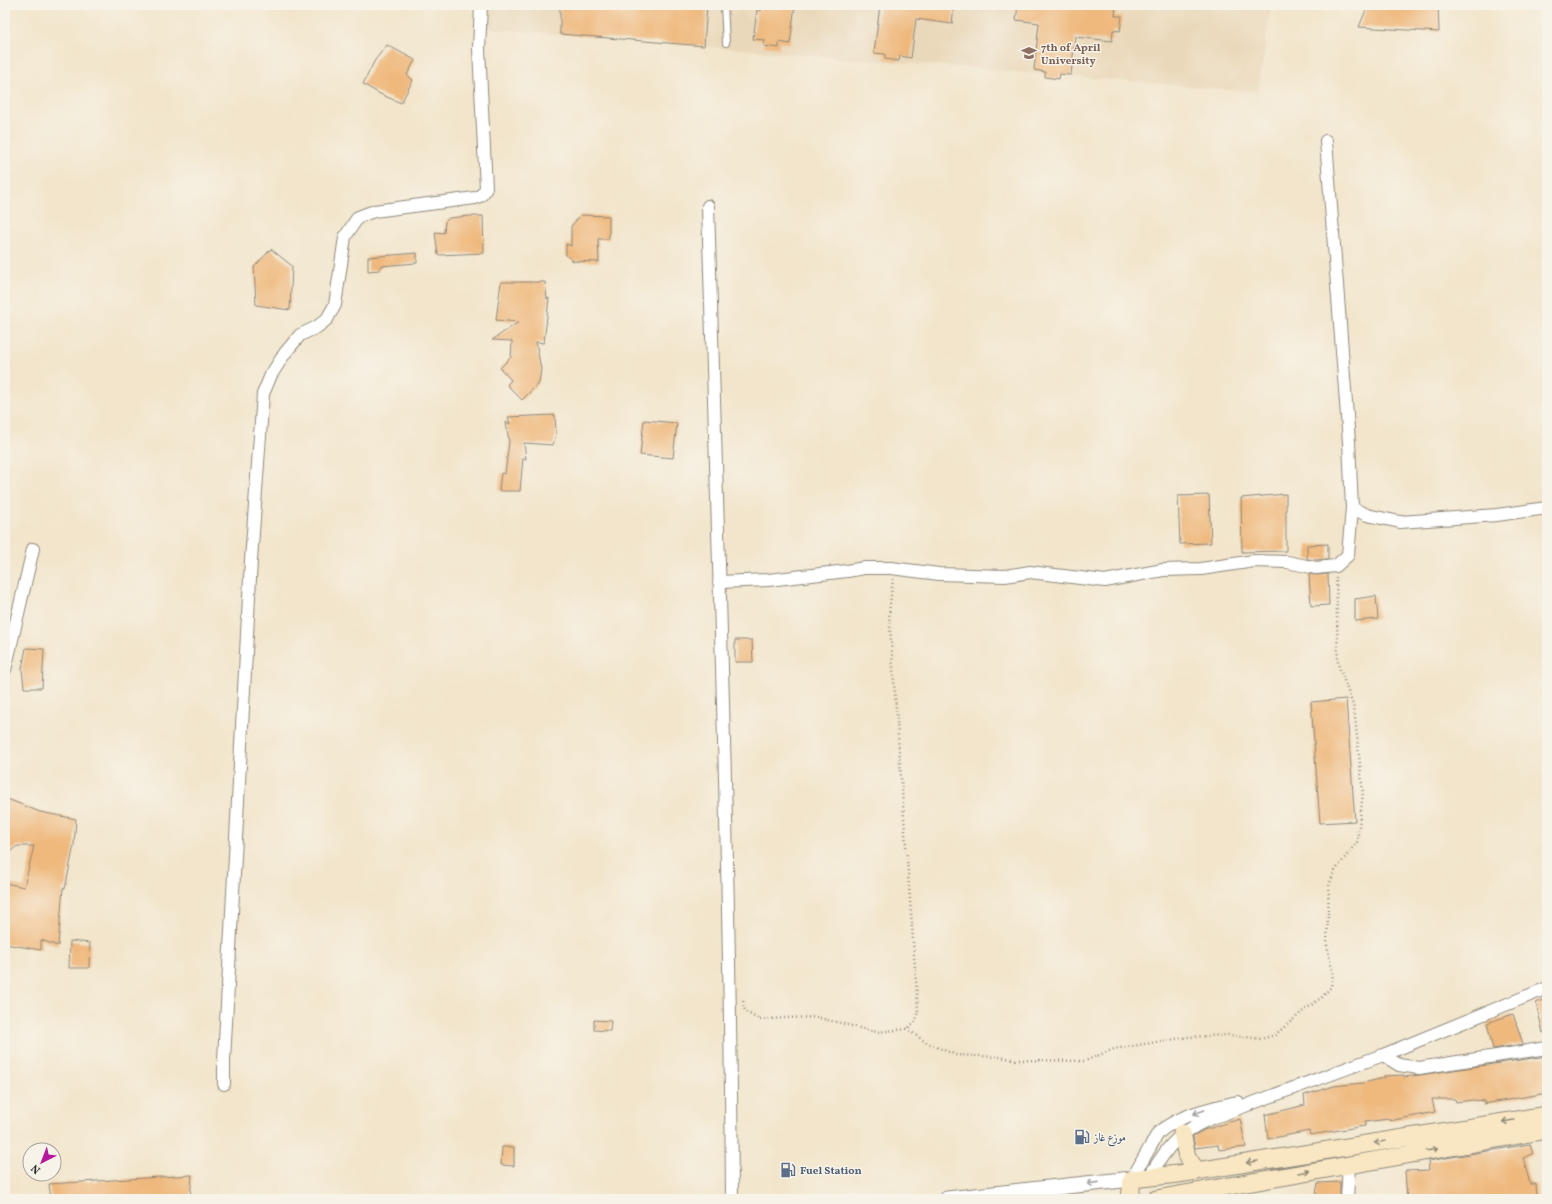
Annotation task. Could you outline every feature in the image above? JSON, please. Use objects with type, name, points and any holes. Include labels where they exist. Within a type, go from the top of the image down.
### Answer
[{"type":"main road","points":[[1130,1199],[1132,1179],[1198,1171],[1547,1115]]},
{"type":"main road","points":[[1156,1199],[1547,1130]]},
{"type":"main road","points":[[1182,1133],[1187,1157],[1198,1171]]},
{"type":"main road","points":[[1147,1199],[1149,1177]]},
{"type":"street","points":[[224,1084],[224,1060],[251,560],[264,394],[271,374],[285,353],[300,335],[317,327],[327,320],[335,305],[345,237],[358,217],[374,211],[475,198],[481,196],[484,192],[486,188],[479,49],[480,5]]},
{"type":"street","points":[[719,582],[768,580],[864,568],[897,569],[939,574],[1005,576],[1030,572],[1105,581],[1163,570],[1201,569],[1254,561],[1287,562],[1316,568],[1336,566],[1348,555],[1352,508],[1349,442],[1326,141]]},
{"type":"street","points":[[708,206],[731,1060],[732,1199]]},
{"type":"street","points":[[1352,508],[1367,515],[1400,522],[1497,515],[1547,508]]},
{"type":"street","points":[[5,670],[33,549]]},
{"type":"street","points":[[1149,1177],[1168,1148],[1182,1133],[1207,1120],[1383,1055],[1547,988]]},
{"type":"street","points":[[1383,1055],[1399,1065],[1419,1068],[1547,1048]]},
{"type":"street","points":[[947,1199],[1132,1179],[1158,1133],[1164,1127],[1210,1108],[1278,1094]]},
{"type":"street","points":[[1347,1199],[1349,1164]]},
{"type":"lane","points":[[724,5],[726,43]]},
{"type":"path","points":[[907,1029],[927,1043],[956,1055],[1000,1057],[1018,1060],[1085,1061],[1114,1049],[1188,1037],[1228,1035],[1261,1039],[1275,1035],[1322,997],[1331,987],[1333,974],[1327,945],[1329,886],[1334,872],[1357,842],[1363,792],[1354,708],[1338,664],[1336,566]]},
{"type":"path","points":[[742,996],[744,1011],[759,1020],[816,1017],[876,1032],[907,1029],[916,1021],[918,1009],[889,613],[892,584],[897,569]]},
{"type":"shaded area","name":"7th of April University","points":[[485,5],[1271,5],[1258,92],[483,28]]},
{"type":"building","points":[[560,5],[707,5],[704,46],[560,34]]},
{"type":"building","points":[[761,5],[795,5],[790,44],[779,42],[779,48],[764,46],[765,40],[753,39],[757,10],[761,11]]},
{"type":"building","points":[[880,5],[954,5],[952,24],[916,19],[911,58],[900,56],[899,61],[885,59],[885,54],[874,53]]},
{"type":"building","points":[[1018,5],[1101,5],[1116,7],[1115,16],[1122,16],[1120,31],[1113,30],[1112,41],[1075,37],[1071,75],[1060,74],[1059,79],[1045,77],[1045,72],[1034,70],[1039,23],[1016,20]]},
{"type":"building","points":[[1368,5],[1438,5],[1439,32],[1359,27]]},
{"type":"building","points":[[387,45],[415,60],[407,75],[413,80],[401,103],[380,94],[363,84],[375,60]]},
{"type":"building","points":[[581,215],[609,216],[609,239],[598,239],[599,262],[573,261],[566,255],[566,244],[571,246],[571,226]]},
{"type":"building","points":[[483,216],[484,253],[438,255],[435,232],[444,233],[445,222],[449,218]]},
{"type":"building","points":[[271,249],[292,266],[290,310],[256,305],[254,267]]},
{"type":"building","points":[[417,253],[417,263],[380,266],[380,270],[368,271],[368,257]]},
{"type":"building","points":[[501,282],[545,282],[547,299],[549,298],[544,343],[536,342],[541,369],[539,383],[522,400],[507,385],[511,380],[500,368],[511,357],[512,341],[492,340],[519,322],[496,320]]},
{"type":"building","points":[[555,415],[556,434],[553,445],[524,443],[526,459],[523,458],[520,491],[499,491],[501,473],[505,474],[509,442],[506,422],[510,424],[508,417]]},
{"type":"building","points":[[644,420],[677,423],[673,458],[640,455]]},
{"type":"building","points":[[1286,494],[1286,551],[1242,552],[1241,498]]},
{"type":"building","points":[[1209,495],[1211,543],[1180,544],[1178,496]]},
{"type":"building","points":[[1328,544],[1328,559],[1307,559],[1307,545]]},
{"type":"building","points":[[1309,574],[1328,574],[1329,605],[1311,606]]},
{"type":"building","points":[[1376,596],[1378,619],[1355,621],[1355,599]]},
{"type":"building","points":[[735,640],[752,640],[753,662],[735,662]]},
{"type":"building","points":[[26,648],[44,649],[42,688],[24,688],[22,669]]},
{"type":"building","points":[[1346,699],[1355,821],[1320,823],[1311,702]]},
{"type":"building","points":[[5,798],[40,812],[76,819],[74,845],[65,889],[63,888],[58,946],[41,940],[41,950],[5,944],[5,916],[7,903],[5,903],[5,883],[24,887],[34,846],[17,846],[5,856]]},
{"type":"building","points":[[70,941],[90,943],[89,968],[69,968]]},
{"type":"building","points":[[1547,998],[1547,1032],[1543,1033],[1536,1003]]},
{"type":"building","points":[[1513,1014],[1523,1044],[1493,1049],[1487,1023]]},
{"type":"building","points":[[594,1020],[611,1021],[610,1031],[594,1030]]},
{"type":"building","points":[[1547,1056],[1547,1093],[1484,1104],[1484,1101],[1473,1100],[1456,1102],[1455,1099],[1432,1099],[1435,1112],[1389,1121],[1389,1119],[1365,1122],[1365,1126],[1310,1135],[1309,1131],[1268,1139],[1265,1115],[1305,1105],[1304,1095],[1334,1086],[1363,1083],[1384,1078],[1384,1076],[1404,1075],[1404,1077]]},
{"type":"building","points":[[1240,1119],[1246,1147],[1219,1150],[1218,1145],[1195,1148],[1193,1136],[1204,1130]]},
{"type":"building","points":[[1530,1144],[1533,1154],[1523,1158],[1530,1184],[1536,1184],[1537,1199],[1407,1199],[1405,1171],[1429,1170],[1428,1161]]},
{"type":"building","points":[[502,1147],[514,1147],[514,1166],[501,1165]]},
{"type":"building","points":[[192,1175],[190,1199],[51,1199],[49,1184]]},
{"type":"building","points":[[1340,1182],[1340,1199],[1315,1199],[1318,1183]]},
{"type":"place","name":"7th of April University","points":[[1029,53]]},
{"type":"place","name":"موزع غاز","points":[[1082,1137]]},
{"type":"place","name":"Fuel Station","points":[[788,1170]]}]
